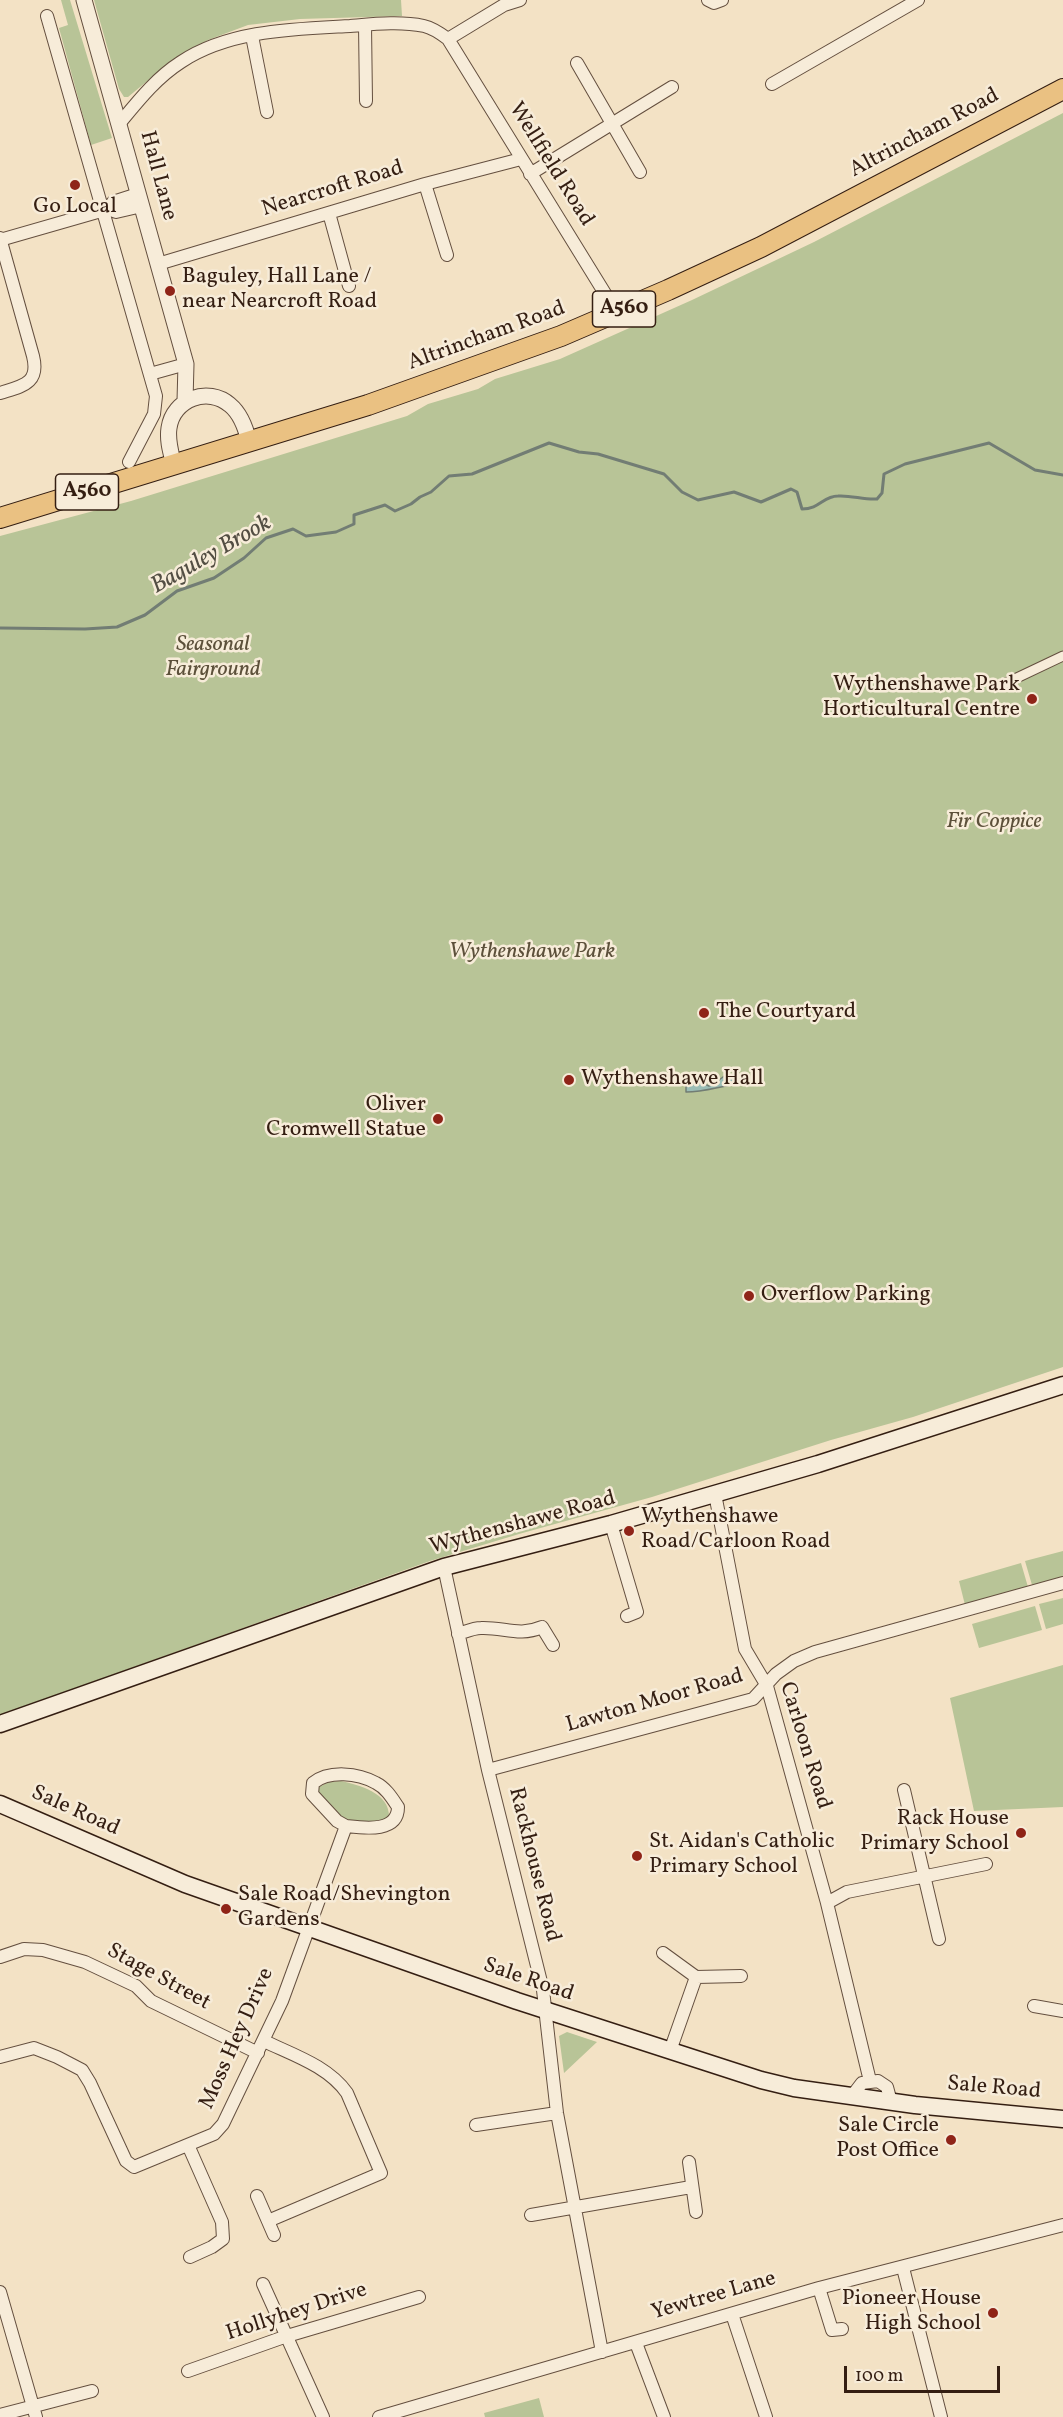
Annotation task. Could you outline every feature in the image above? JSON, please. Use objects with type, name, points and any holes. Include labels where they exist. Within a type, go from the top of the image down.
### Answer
[{"type":"highway","name":"Altrincham Road","points":[[0,518],[368,405],[561,336],[761,247],[1063,89]]},
{"type":"main road","name":"Wythenshawe Road","points":[[0,1724],[444,1567],[611,1524],[818,1464],[1063,1385]]},
{"type":"main road","name":"Sale Road","points":[[0,1804],[185,1884],[546,2011],[761,2080],[794,2088],[891,2102],[1063,2118]]},
{"type":"street","name":"Hall Lane","points":[[84,0],[187,366],[205,395]]},
{"type":"street","points":[[119,124],[153,84],[182,61],[229,40],[297,28],[365,25],[423,26],[435,30],[448,39],[504,5],[520,0]]},
{"type":"street","points":[[708,0],[714,3],[722,0]]},
{"type":"street","points":[[772,84],[915,1]]},
{"type":"street","points":[[47,16],[106,210],[156,396],[156,408],[129,462]]},
{"type":"street","points":[[365,25],[366,100]]},
{"type":"street","points":[[252,36],[267,112]]},
{"type":"street","name":"Wellfield Road","points":[[448,39],[617,313]]},
{"type":"street","points":[[577,63],[640,172]]},
{"type":"street","points":[[530,174],[672,87]]},
{"type":"street","name":"Nearcroft Road","points":[[158,264],[425,184],[521,159]]},
{"type":"street","points":[[425,184],[447,255]]},
{"type":"street","points":[[0,393],[26,384],[32,378],[35,370],[33,356],[5,280],[0,239],[106,210],[113,202],[140,200]]},
{"type":"street","points":[[329,213],[349,286]]},
{"type":"street","name":"Hall Lane","points":[[174,465],[169,443],[169,426],[175,412],[185,401],[187,366]]},
{"type":"street","points":[[150,374],[187,366]]},
{"type":"street","points":[[185,401],[205,395],[217,397],[231,405],[242,420],[249,442]]},
{"type":"street","points":[[1004,684],[1063,656]]},
{"type":"street","name":"Carloon Road","points":[[715,1494],[745,1649],[766,1686],[827,1902],[870,2081]]},
{"type":"street","points":[[611,1524],[637,1613]]},
{"type":"street","name":"Rackhouse Road","points":[[444,1567],[488,1770],[543,1990],[557,2113],[602,2352]]},
{"type":"street","name":"Lawton Moor Road","points":[[488,1770],[753,1699],[776,1674],[794,1661],[815,1652],[1063,1583]]},
{"type":"street","points":[[458,1634],[477,1627],[496,1628],[513,1633],[534,1631],[542,1627],[553,1645]]},
{"type":"street","points":[[331,1774],[361,1778],[376,1783],[390,1795],[398,1807],[395,1818],[388,1826],[365,1828],[346,1826],[337,1821],[312,1794],[313,1783],[318,1779],[331,1774]]},
{"type":"street","points":[[904,1790],[939,1939]]},
{"type":"street","name":"Moss Hey Drive","points":[[0,2057],[34,2048],[82,2070],[126,2161],[134,2167],[214,2134],[224,2124],[282,2001],[346,1826]]},
{"type":"street","points":[[827,1902],[847,1892],[986,1864]]},
{"type":"street","name":"Stage Street","points":[[0,1957],[24,1949],[43,1950],[85,1962],[136,1986],[151,2001],[160,2006],[258,2053]]},
{"type":"street","points":[[663,1953],[696,1977],[741,1976]]},
{"type":"street","points":[[670,2051],[696,1977]]},
{"type":"street","points":[[1034,2006],[1063,2011]]},
{"type":"street","points":[[264,2041],[321,2068],[339,2082],[347,2093],[381,2173],[268,2221]]},
{"type":"street","points":[[852,2096],[862,2083],[878,2081],[887,2087],[891,2102]]},
{"type":"street","points":[[476,2125],[557,2113]]},
{"type":"street","points":[[188,2145],[222,2222],[224,2232],[223,2239],[190,2257]]},
{"type":"street","points":[[689,2162],[696,2212]]},
{"type":"street","points":[[531,2215],[692,2187]]},
{"type":"street","points":[[257,2196],[274,2235]]},
{"type":"street","name":"Yewtree Lane","points":[[379,2417],[819,2288],[1063,2225]]},
{"type":"street","points":[[903,2268],[941,2417]]},
{"type":"street","points":[[263,2284],[323,2417]]},
{"type":"street","points":[[819,2288],[832,2330],[842,2329]]},
{"type":"street","points":[[0,2292],[35,2412]]},
{"type":"street","name":"Hollyhey Drive","points":[[188,2371],[287,2337],[419,2297]]},
{"type":"street","points":[[732,2314],[766,2417]]},
{"type":"street","points":[[636,2343],[664,2417]]},
{"type":"street","points":[[0,2415],[35,2412],[92,2391]]},
{"type":"green space","points":[[61,0],[70,0],[112,138],[91,145],[59,28],[68,25]]},
{"type":"green space","points":[[94,0],[401,0],[402,16],[300,19],[248,25],[208,40],[169,63],[128,97],[124,97],[119,89]]},
{"type":"green space","name":"Wythenshawe Park","points":[[1063,113],[1063,1367],[913,1417],[831,1440],[652,1497],[430,1561],[0,1715],[0,536],[131,501],[407,416],[428,404],[478,389],[495,379],[560,359],[814,242]]},
{"type":"green space","points":[[1063,1551],[1063,1577],[1032,1585],[1025,1561]]},
{"type":"green space","points":[[1021,1563],[1028,1587],[965,1605],[959,1581]]},
{"type":"green space","points":[[1063,1598],[1063,1624],[1046,1629],[1039,1604]]},
{"type":"green space","points":[[1035,1606],[1042,1630],[979,1648],[972,1624]]},
{"type":"green space","points":[[1063,1665],[1063,1807],[974,1811],[950,1698]]},
{"type":"green space","points":[[341,1781],[364,1788],[379,1796],[388,1809],[389,1817],[380,1821],[353,1821],[330,1810],[324,1804],[317,1788],[329,1782]]},
{"type":"green space","points":[[567,2032],[597,2042],[564,2073],[559,2036]]},
{"type":"green space","points":[[539,2398],[544,2417],[485,2417],[484,2413]]},
{"type":"water","points":[[727,1074],[739,1081],[738,1084],[686,1092],[686,1086],[689,1084],[697,1082],[709,1086],[713,1084],[714,1078],[719,1080]]},
{"type":"waterway","name":"Baguley Brook","points":[[0,628],[117,627],[145,615],[177,591],[214,578],[244,558],[266,538],[293,529],[306,536],[336,532],[354,524],[354,515],[385,505],[395,511],[431,492],[449,476],[472,474],[549,443],[579,452],[598,454],[664,474],[682,492],[698,500],[734,492],[761,502],[791,489],[797,492],[802,509],[813,507],[833,497],[877,499],[882,493],[884,474],[905,464],[989,443],[1035,470],[1063,475]]},
{"type":"place","name":"Go Local","points":[[75,185]]},
{"type":"place","name":"Baguley, Hall Lane / near Nearcroft Road","points":[[170,291]]},
{"type":"place","name":"Wythenshawe Park Horticultural Centre","points":[[1032,699]]},
{"type":"place","name":"The Courtyard","points":[[704,1013]]},
{"type":"place","name":"Wythenshawe Hall","points":[[569,1080]]},
{"type":"place","name":"Oliver Cromwell Statue","points":[[438,1119]]},
{"type":"place","name":"Overflow Parking","points":[[749,1296]]},
{"type":"place","name":"Wythenshawe Road/Carloon Road","points":[[629,1531]]},
{"type":"place","name":"Rack House Primary School","points":[[1021,1833]]},
{"type":"place","name":"St. Aidan's Catholic Primary School","points":[[637,1856]]},
{"type":"place","name":"Sale Road/Shevington Gardens","points":[[226,1909]]},
{"type":"place","name":"Sale Circle Post Office","points":[[951,2140]]},
{"type":"place","name":"Pioneer House High School","points":[[993,2313]]},
{"type":"park label","name":"Seasonal Fairground","points":[[213,658]]},
{"type":"park label","name":"Fir Coppice","points":[[994,823]]}]
